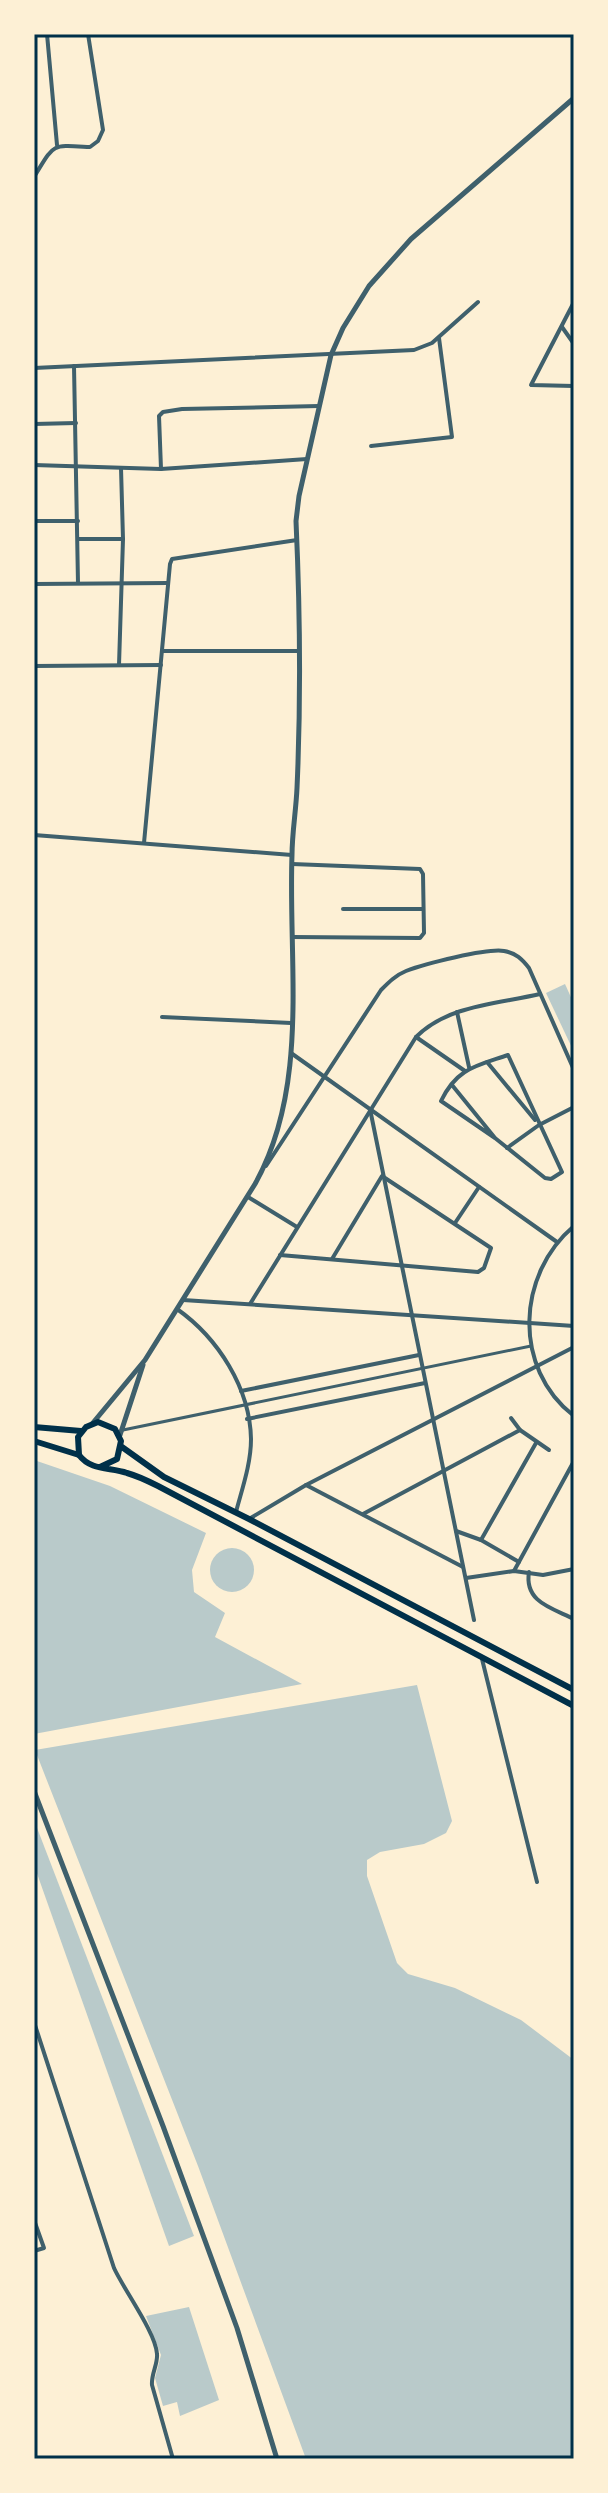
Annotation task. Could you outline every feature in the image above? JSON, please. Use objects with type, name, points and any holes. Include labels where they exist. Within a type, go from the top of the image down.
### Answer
[{"type":"main road","points":[[34,1427],[81,1431],[92,1424],[110,1425],[121,1433],[122,1447],[117,1459],[100,1467]]},
{"type":"main road","points":[[79,1455],[77,1443],[81,1431]]},
{"type":"main road","points":[[34,1441],[79,1455],[88,1464],[132,1474],[158,1486],[574,1706]]},
{"type":"main road","points":[[122,1447],[164,1477],[574,1690]]},
{"type":"street","points":[[47,34],[57,145]]},
{"type":"street","points":[[34,177],[52,148],[57,145],[90,147],[98,141],[103,130],[88,34]]},
{"type":"street","points":[[263,1170],[276,1138],[291,1053],[299,496],[331,355],[355,308],[388,263],[439,214],[574,98]]},
{"type":"street","points":[[34,188],[34,212]]},
{"type":"street","points":[[34,368],[414,350],[439,338],[478,302]]},
{"type":"street","points":[[574,302],[531,385],[574,386]]},
{"type":"street","points":[[562,327],[574,344]]},
{"type":"street","points":[[371,446],[452,437],[439,338]]},
{"type":"street","points":[[74,366],[78,583]]},
{"type":"street","points":[[161,469],[159,416],[163,412],[319,406]]},
{"type":"street","points":[[34,424],[76,423]]},
{"type":"street","points":[[34,465],[161,469],[307,459]]},
{"type":"street","points":[[119,665],[123,539],[121,468]]},
{"type":"street","points":[[34,521],[78,521]]},
{"type":"street","points":[[79,539],[123,539]]},
{"type":"street","points":[[144,843],[172,559],[297,540]]},
{"type":"street","points":[[34,584],[168,583]]},
{"type":"street","points":[[162,651],[298,651]]},
{"type":"street","points":[[34,666],[161,665]]},
{"type":"street","points":[[34,835],[292,855]]},
{"type":"street","points":[[292,864],[420,869],[423,874],[424,933],[420,938],[292,937]]},
{"type":"street","points":[[343,909],[423,909]]},
{"type":"street","points":[[92,1424],[145,1360],[263,1170],[381,990],[393,977],[407,970],[489,951],[506,951],[523,959],[574,1070]]},
{"type":"street","points":[[250,1304],[416,1037],[434,1021],[457,1012],[540,994]]},
{"type":"street","points":[[457,1012],[467,1069]]},
{"type":"street","points":[[162,1017],[291,1023]]},
{"type":"street","points":[[416,1037],[467,1069]]},
{"type":"street","points":[[291,1053],[557,1242]]},
{"type":"street","points":[[508,1055],[562,1169],[561,1174],[551,1179],[545,1178],[441,1101],[467,1069],[508,1055]]},
{"type":"street","points":[[487,1062],[539,1125]]},
{"type":"street","points":[[452,1085],[495,1138]]},
{"type":"street","points":[[507,1148],[539,1125],[574,1107]]},
{"type":"street","points":[[370,1109],[474,1620]]},
{"type":"street","points":[[280,1255],[481,1271],[491,1248],[382,1176]]},
{"type":"street","points":[[332,1259],[382,1176]]},
{"type":"street","points":[[455,1223],[479,1187]]},
{"type":"street","points":[[247,1196],[297,1227]]},
{"type":"street","points":[[574,1226],[557,1242],[535,1280],[529,1323],[537,1367],[557,1400],[574,1416]]},
{"type":"street","points":[[183,1300],[574,1326]]},
{"type":"street","points":[[177,1309],[212,1341],[233,1372],[241,1391],[251,1438],[249,1461],[236,1512]]},
{"type":"street","points":[[121,1433],[531,1346]]},
{"type":"street","points":[[249,1519],[306,1485],[574,1347]]},
{"type":"street","points":[[241,1391],[419,1355]]},
{"type":"street","points":[[121,1433],[145,1360]]},
{"type":"street","points":[[247,1419],[425,1383]]},
{"type":"street","points":[[511,1418],[520,1430],[549,1450]]},
{"type":"street","points":[[363,1514],[520,1430]]},
{"type":"street","points":[[481,1540],[536,1443]]},
{"type":"street","points":[[514,1571],[574,1461]]},
{"type":"street","points":[[306,1485],[463,1567]]},
{"type":"street","points":[[456,1531],[481,1540],[519,1562]]},
{"type":"street","points":[[465,1578],[514,1571],[551,1574],[573,1568]]},
{"type":"street","points":[[529,1572],[527,1584],[532,1595],[574,1619]]},
{"type":"street","points":[[482,1657],[537,1882]]},
{"type":"street","points":[[34,1791],[232,2314],[277,2459]]},
{"type":"street","points":[[34,2022],[114,2268],[145,2321],[157,2354],[152,2385],[173,2459]]},
{"type":"street","points":[[34,2220],[44,2248],[34,2251]]},
{"type":"shaded area","points":[[565,984],[574,1004],[574,1052],[546,993]]},
{"type":"shaded area","points":[[34,1460],[110,1486],[206,1533],[192,1570],[194,1592],[225,1613],[215,1637],[302,1684],[34,1734]]},
{"type":"shaded area","points":[[232,1548],[248,1554],[254,1570],[248,1586],[232,1592],[216,1586],[210,1570],[216,1554]]},
{"type":"shaded area","points":[[417,1685],[452,1821],[446,1833],[424,1844],[380,1852],[367,1860],[367,1876],[397,1963],[408,1974],[455,1988],[521,2020],[574,2060],[574,2459],[306,2459],[198,2166],[35,1750]]},
{"type":"shaded area","points":[[34,1820],[194,2236],[169,2246],[34,1865]]},
{"type":"shaded area","points":[[189,2307],[219,2400],[180,2416],[177,2402],[163,2406],[155,2378],[161,2355],[146,2316]]}]
